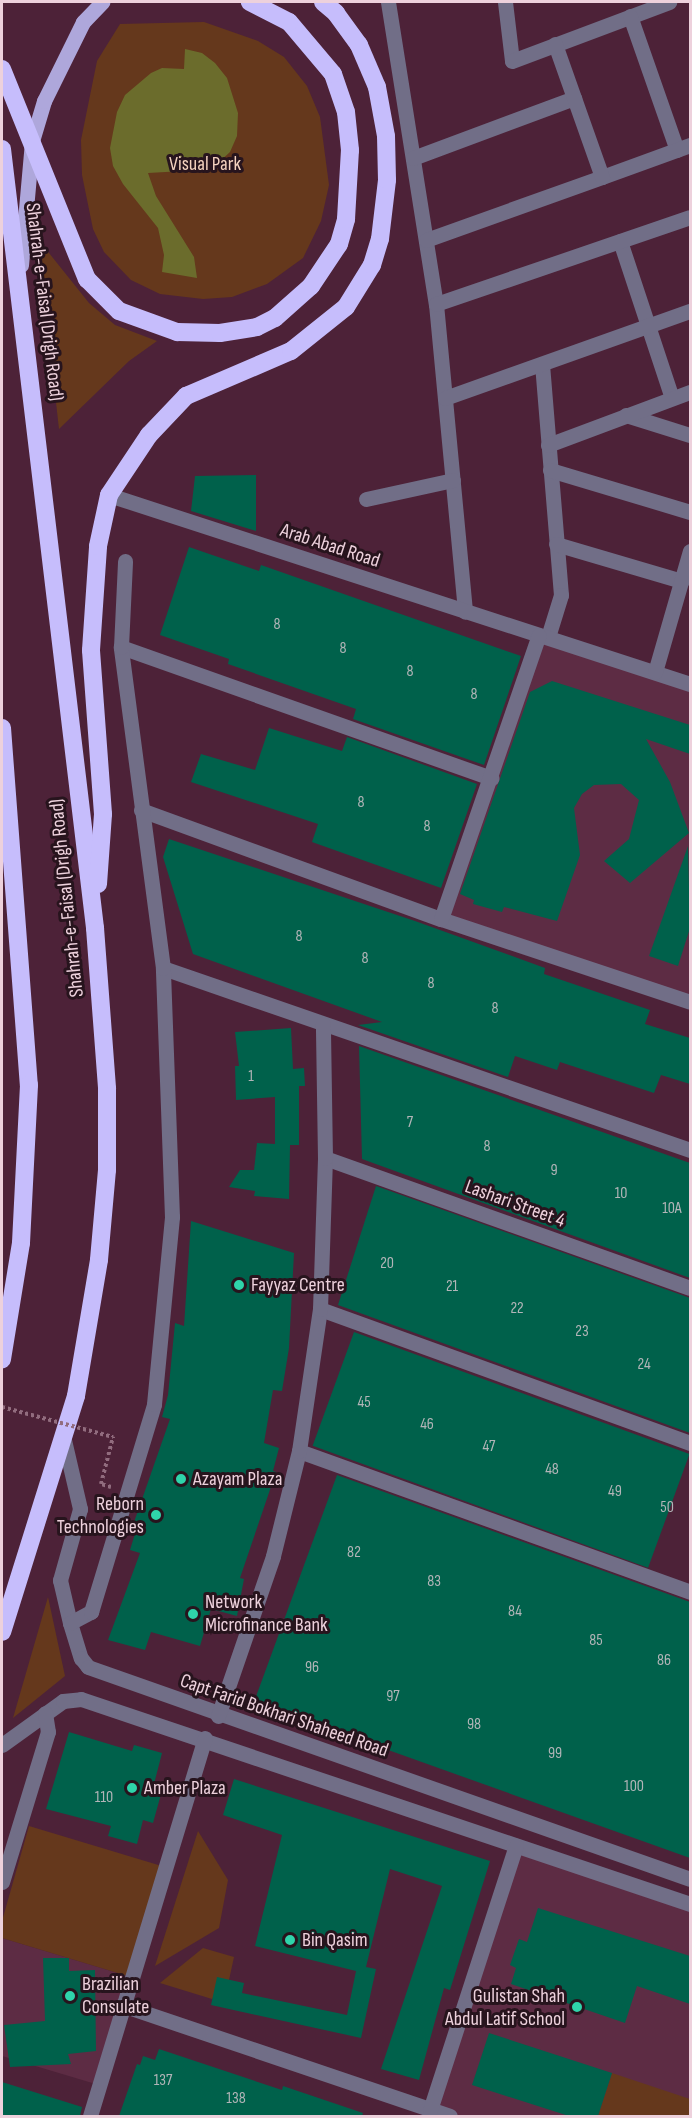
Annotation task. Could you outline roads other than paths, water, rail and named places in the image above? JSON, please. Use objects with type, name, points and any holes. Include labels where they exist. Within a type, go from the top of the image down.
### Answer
[{"type":"highway","points":[[2,69],[32,141],[46,184],[87,279],[119,311],[177,332],[220,333],[257,327],[275,318],[311,286],[326,266],[346,219],[350,160],[346,112],[333,74],[289,22],[250,2]]},
{"type":"highway","points":[[94,928],[103,814],[91,650],[98,546],[109,495],[149,435],[186,396],[258,367],[310,339],[346,307],[372,265],[380,239],[387,180],[386,136],[377,87],[359,45],[336,13],[323,2]]},
{"type":"highway","name":"Shahrah-e-Faisal (Drigh Road)","points":[[2,149],[20,278],[94,928],[107,1089],[107,1170],[82,1365],[64,1440],[2,1632]]},
{"type":"highway","points":[[2,728],[29,1085],[21,1243],[6,1314],[2,1359]]},
{"type":"main road","points":[[20,278],[32,141],[64,57],[83,22],[102,2]]},
{"type":"street","points":[[388,2],[436,304],[465,612]]},
{"type":"street","points":[[505,2],[512,61],[669,2]]},
{"type":"street","points":[[426,240],[684,147],[630,16]]},
{"type":"street","points":[[555,44],[602,177]]},
{"type":"street","points":[[413,158],[574,98]]},
{"type":"street","points":[[436,304],[690,217]]},
{"type":"street","points":[[620,241],[672,398]]},
{"type":"street","points":[[445,398],[690,311]]},
{"type":"street","points":[[441,919],[543,636],[561,595],[542,364]]},
{"type":"street","points":[[548,445],[690,392]]},
{"type":"street","points":[[626,415],[690,435]]},
{"type":"street","points":[[550,470],[690,513]]},
{"type":"street","points":[[366,499],[453,480]]},
{"type":"street","name":"Arab Abad Road","points":[[109,495],[690,684]]},
{"type":"street","points":[[556,544],[682,580]]},
{"type":"street","points":[[655,672],[690,551]]},
{"type":"street","points":[[69,1623],[91,1611],[154,1404],[160,1362],[172,1217],[163,968],[121,647],[125,561]]},
{"type":"street","points":[[121,647],[491,778]]},
{"type":"street","points":[[141,810],[441,919],[690,1002]]},
{"type":"street","points":[[163,968],[690,1150]]},
{"type":"street","points":[[218,1716],[273,1556],[299,1451],[320,1309],[325,1158],[322,1024]]},
{"type":"street","name":"Lashari Street 4","points":[[325,1158],[690,1288]]},
{"type":"street","points":[[320,1309],[690,1443]]},
{"type":"street","name":"Capt Farid Bokhari Shaheed Road","points":[[64,1440],[80,1509],[60,1580],[69,1623],[81,1658],[88,1667],[218,1716],[690,1879]]},
{"type":"street","points":[[299,1451],[690,1592]]},
{"type":"street","points":[[2,1745],[63,1701],[81,1699],[205,1738],[690,1904]]},
{"type":"street","points":[[2,1882],[48,1732],[45,1713]]},
{"type":"street","points":[[90,2116],[205,1738]]},
{"type":"street","points":[[430,2110],[516,1846]]},
{"type":"street","points":[[122,2005],[450,2116]]},
{"type":"place","name":"Fayyaz Centre","points":[[239,1285]]},
{"type":"place","name":"Azayam Plaza","points":[[181,1479]]},
{"type":"place","name":"Reborn Technologies","points":[[156,1515]]},
{"type":"place","name":"Network Microfinance Bank","points":[[193,1614]]},
{"type":"place","name":"Amber Plaza","points":[[132,1788]]},
{"type":"place","name":"Bin Qasim","points":[[290,1940]]},
{"type":"place","name":"Brazilian Consulate","points":[[70,1996]]},
{"type":"place","name":"Gulistan Shah Abdul Latif School","points":[[577,2007]]},
{"type":"park label","name":"Visual Park","points":[[205,164]]}]
